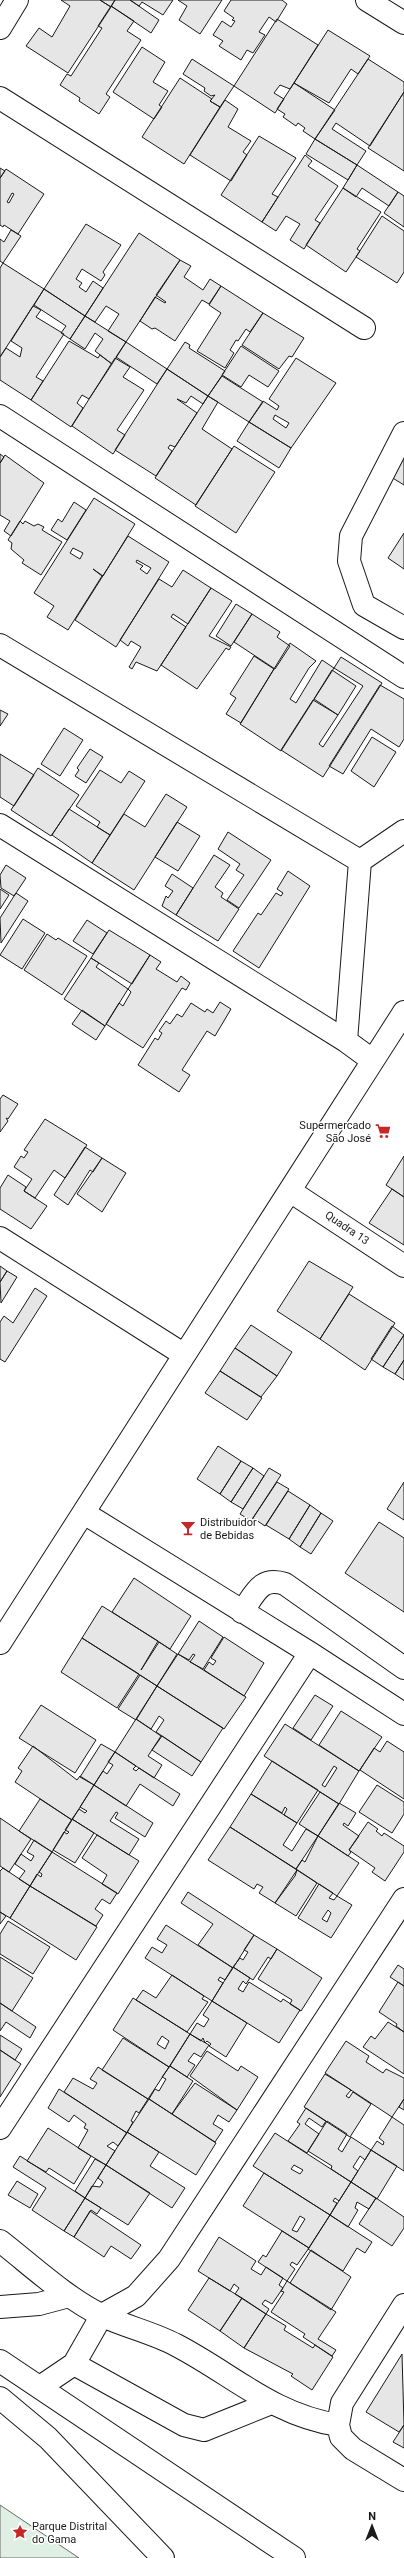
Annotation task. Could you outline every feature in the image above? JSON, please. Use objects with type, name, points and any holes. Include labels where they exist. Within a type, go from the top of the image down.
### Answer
[{"type":"main road","points":[[0,28],[17,0]]},
{"type":"main road","points":[[367,0],[404,23]]},
{"type":"main road","points":[[0,98],[364,328]]},
{"type":"main road","points":[[0,416],[404,677]]},
{"type":"main road","points":[[404,433],[351,536],[349,561],[364,605],[404,628]]},
{"type":"main road","points":[[0,645],[360,861]]},
{"type":"main road","points":[[0,825],[346,1041],[372,1060]]},
{"type":"main road","points":[[360,861],[404,832]]},
{"type":"main road","points":[[346,1041],[360,861]]},
{"type":"main road","points":[[2,1637],[84,1513],[183,1354],[290,1191],[372,1060],[404,1012]]},
{"type":"main road","name":"Quadra 13","points":[[290,1191],[404,1266]]},
{"type":"main road","points":[[0,1238],[183,1354]]},
{"type":"main road","points":[[84,1513],[310,1653],[404,1714]]},
{"type":"main road","points":[[242,1612],[262,1585],[274,1580],[285,1584],[404,1668]]},
{"type":"main road","points":[[0,2128],[310,1653]]},
{"type":"main road","points":[[40,2387],[74,2364],[102,2315],[136,2296],[169,2259],[404,1900]]},
{"type":"main road","points":[[0,2241],[69,2296],[102,2315],[176,2345],[271,2404],[314,2421],[338,2425]]},
{"type":"main road","points":[[0,2307],[39,2304],[69,2296]]},
{"type":"main road","points":[[404,2306],[342,2403],[338,2425],[341,2437],[353,2449],[404,2480]]},
{"type":"main road","points":[[0,2361],[294,2558]]},
{"type":"main road","points":[[74,2364],[184,2425],[204,2430],[271,2404]]},
{"type":"main road","points":[[0,2398],[48,2438],[163,2558]]},
{"type":"green space","name":"Parque Distrital do Gama","points":[[0,2505],[79,2558],[0,2558]]},
{"type":"building","points":[[61,0],[100,0],[111,7],[68,73],[26,46],[39,28],[52,37],[70,6]]},
{"type":"building","points":[[100,0],[115,0],[111,7]]},
{"type":"building","points":[[115,0],[130,0],[159,20],[151,33],[111,6]]},
{"type":"building","points":[[130,0],[173,0],[163,15],[142,2],[139,6]]},
{"type":"building","points":[[178,0],[222,0],[200,34],[179,20],[187,6]]},
{"type":"building","points":[[231,0],[282,0],[287,4],[276,22],[269,17],[259,32],[265,35],[253,53],[247,50],[241,60],[219,46],[223,41],[213,35],[222,21],[231,27],[235,21],[232,20],[234,18],[224,11]]},
{"type":"building","points":[[111,6],[134,21],[127,31],[141,40],[106,94],[110,97],[99,114],[79,101],[80,98],[60,85],[67,74],[71,76],[102,28],[98,26]]},
{"type":"building","points":[[277,19],[318,45],[290,89],[280,85],[274,93],[284,99],[275,113],[234,86]]},
{"type":"building","points":[[328,30],[370,56],[358,74],[351,69],[329,103],[294,83]]},
{"type":"building","points":[[142,47],[165,62],[153,82],[168,91],[159,105],[162,107],[154,119],[113,92]]},
{"type":"building","points":[[192,59],[234,86],[220,107],[210,101],[215,95],[211,96],[204,91],[205,88],[183,74]]},
{"type":"building","points":[[368,59],[404,82],[404,92],[370,146],[336,123],[332,129],[366,151],[357,165],[315,139]]},
{"type":"building","points":[[180,78],[212,99],[210,101],[220,107],[184,164],[142,137]]},
{"type":"building","points":[[294,83],[335,110],[315,139],[303,131],[305,128],[298,123],[296,126],[283,117],[285,114],[277,109]]},
{"type":"building","points":[[404,92],[404,171],[368,148]]},
{"type":"building","points":[[225,100],[238,109],[228,127],[251,141],[243,152],[247,155],[231,181],[190,155]]},
{"type":"building","points":[[259,136],[296,158],[272,194],[278,197],[262,222],[221,195]]},
{"type":"building","points":[[315,139],[357,165],[348,180],[306,154]]},
{"type":"building","points":[[305,155],[312,161],[308,166],[338,186],[315,220],[320,223],[304,249],[290,240],[300,224],[286,216],[276,231],[262,222]]},
{"type":"building","points":[[357,165],[398,192],[389,206],[362,188],[356,197],[343,188]]},
{"type":"building","points":[[0,168],[5,171],[0,178]]},
{"type":"building","points":[[6,169],[44,194],[18,234],[4,225],[3,227],[0,225],[0,178]],"holes":[[[12,193],[14,194],[9,203],[7,202]]]},
{"type":"building","points":[[343,188],[381,212],[357,249],[360,251],[346,272],[306,245]]},
{"type":"building","points":[[398,192],[404,196],[404,227],[384,213]]},
{"type":"building","points":[[382,216],[404,231],[404,272],[397,283],[356,257]]},
{"type":"building","points":[[86,224],[121,245],[103,272],[105,275],[101,281],[82,269],[76,279],[82,283],[79,287],[86,292],[93,281],[103,288],[85,316],[44,289]]},
{"type":"building","points":[[11,230],[21,236],[3,263],[0,261],[0,239],[4,242]]},
{"type":"building","points":[[139,233],[180,260],[126,342],[108,331],[119,314],[106,306],[95,322],[85,316]]},
{"type":"building","points":[[180,260],[191,266],[184,277],[203,290],[210,279],[221,286],[209,304],[202,300],[175,341],[155,328],[152,329],[140,321],[155,297],[165,303],[166,302],[156,295]]},
{"type":"building","points":[[3,263],[44,289],[0,357],[0,268]]},
{"type":"building","points":[[221,286],[263,313],[250,332],[246,329],[238,341],[236,340],[230,350],[234,353],[225,368],[197,351],[221,313],[209,305]]},
{"type":"building","points":[[44,289],[85,316],[70,339],[61,333],[66,326],[34,305]]},
{"type":"building","points":[[33,306],[41,310],[36,317],[64,334],[36,377],[43,381],[31,400],[0,380],[0,357],[6,348],[20,357],[22,348],[11,341]]},
{"type":"building","points":[[263,313],[304,338],[292,357],[289,356],[279,369],[242,345]]},
{"type":"building","points":[[85,316],[126,342],[112,364],[95,351],[103,339],[95,333],[85,349],[70,339]]},
{"type":"building","points":[[69,341],[98,358],[100,355],[112,364],[89,399],[82,395],[77,403],[83,408],[71,427],[31,400]]},
{"type":"building","points":[[126,342],[167,369],[157,384],[116,357]]},
{"type":"building","points":[[185,342],[190,345],[189,348],[225,371],[208,396],[167,369]]},
{"type":"building","points":[[241,346],[279,371],[268,387],[249,375],[241,387],[222,375]]},
{"type":"building","points":[[115,358],[130,367],[123,377],[144,390],[117,430],[125,435],[113,454],[72,426]]},
{"type":"building","points":[[296,358],[336,383],[291,448],[249,422],[263,401],[277,410],[279,406],[269,399]],"holes":[[[275,415],[289,423],[286,428],[273,419]]]},
{"type":"building","points":[[167,369],[208,396],[203,404],[191,396],[186,403],[177,399],[197,413],[175,447],[170,445],[168,448],[172,451],[156,476],[115,450]]},
{"type":"building","points":[[222,376],[263,402],[249,422],[208,396]]},
{"type":"building","points":[[208,396],[218,402],[202,429],[232,449],[196,505],[155,478]]},
{"type":"building","points":[[249,422],[291,448],[279,468],[237,441]]},
{"type":"building","points":[[404,439],[404,485],[383,472]]},
{"type":"building","points":[[234,446],[275,472],[236,533],[195,506]]},
{"type":"building","points":[[0,454],[4,457],[0,463]]},
{"type":"building","points":[[5,455],[44,483],[11,536],[4,531],[10,521],[0,515],[0,463]]},
{"type":"building","points":[[94,498],[135,524],[103,576],[93,569],[102,576],[68,630],[47,617],[54,606],[34,593]],"holes":[[[73,548],[83,553],[80,559],[70,553]]]},
{"type":"building","points":[[74,502],[86,510],[67,540],[51,530],[58,519],[62,522]]},
{"type":"building","points":[[20,521],[23,524],[25,521],[34,526],[38,524],[44,527],[42,530],[62,542],[41,575],[22,563],[24,560],[11,549],[12,543],[8,540]]},
{"type":"building","points":[[404,533],[404,569],[388,558]]},
{"type":"building","points":[[128,536],[169,562],[116,647],[75,620]],"holes":[[[137,560],[151,568],[147,574],[140,569],[143,566],[136,562]]]},
{"type":"building","points":[[183,570],[211,588],[188,624],[173,614],[171,617],[186,627],[157,671],[136,662],[132,669],[129,667],[141,647],[131,641],[128,646],[120,640],[159,579],[172,587]]},
{"type":"building","points":[[211,588],[232,601],[209,636],[231,647],[229,650],[226,648],[197,689],[161,665]]},
{"type":"building","points":[[236,604],[252,614],[231,646],[216,636]]},
{"type":"building","points":[[252,614],[280,632],[277,637],[290,646],[275,669],[234,642]]},
{"type":"building","points":[[290,643],[316,661],[309,668],[290,699],[296,703],[322,660],[334,668],[281,751],[240,724]]},
{"type":"building","points":[[254,656],[274,669],[241,723],[226,714],[236,698],[230,694]]},
{"type":"building","points":[[341,657],[382,683],[323,777],[281,750],[313,700],[338,715],[319,744],[323,747],[363,686],[334,668]]},
{"type":"building","points":[[332,670],[356,686],[338,715],[314,699]]},
{"type":"building","points":[[380,685],[404,699],[404,739],[399,747],[371,729],[343,774],[329,766]]},
{"type":"building","points":[[0,710],[8,714],[0,726]]},
{"type":"building","points":[[64,728],[83,740],[60,776],[41,764]]},
{"type":"building","points":[[372,737],[396,752],[374,787],[351,771]]},
{"type":"building","points":[[90,749],[103,757],[86,783],[75,776],[79,770],[77,768]]},
{"type":"building","points":[[0,754],[34,775],[14,806],[0,797]]},
{"type":"building","points":[[38,768],[79,795],[51,836],[11,810]]},
{"type":"building","points":[[100,770],[121,783],[129,771],[145,781],[110,835],[97,827],[100,822],[76,806]]},
{"type":"building","points":[[166,794],[187,807],[134,890],[92,863],[124,814],[145,827]]},
{"type":"building","points":[[69,809],[110,835],[92,863],[52,835]]},
{"type":"building","points":[[177,822],[200,836],[178,871],[155,857]]},
{"type":"building","points":[[228,832],[271,860],[239,908],[227,900],[244,875],[236,870],[240,864],[218,849]]},
{"type":"building","points":[[214,855],[230,865],[215,887],[223,893],[221,897],[239,909],[218,941],[176,915]]},
{"type":"building","points":[[6,865],[26,878],[14,896],[1,888],[0,875]]},
{"type":"building","points":[[288,871],[310,886],[259,968],[233,951],[258,913],[261,915],[276,893],[281,896],[283,893],[277,889]]},
{"type":"building","points":[[172,874],[193,888],[176,915],[162,906],[166,896],[168,898],[173,891],[165,886]]},
{"type":"building","points":[[0,889],[9,895],[0,909]]},
{"type":"building","points":[[16,893],[28,901],[1,943],[0,918]]},
{"type":"building","points":[[23,919],[45,933],[22,969],[0,955]]},
{"type":"building","points":[[87,920],[107,933],[93,954],[73,941]]},
{"type":"building","points":[[109,930],[150,955],[132,984],[91,958]]},
{"type":"building","points":[[47,934],[56,940],[58,938],[87,956],[62,995],[24,970]]},
{"type":"building","points":[[150,955],[161,962],[156,969],[177,982],[181,976],[190,983],[186,990],[182,988],[143,1048],[106,1024],[119,1003],[123,1006],[131,992],[128,989]]},
{"type":"building","points":[[91,958],[99,963],[96,967],[128,989],[105,1026],[64,999]]},
{"type":"building","points":[[220,1002],[231,1009],[215,1036],[207,1031],[182,1070],[190,1075],[179,1092],[138,1065],[155,1038],[158,1040],[162,1033],[159,1031],[166,1021],[170,1024],[177,1014],[182,1017],[191,1003],[205,1012],[207,1009],[213,1013]]},
{"type":"building","points":[[82,1010],[105,1026],[96,1040],[72,1024]]},
{"type":"building","points":[[3,1095],[18,1104],[8,1119],[6,1118],[8,1121],[0,1132],[0,1099]]},
{"type":"building","points":[[45,1119],[87,1145],[65,1178],[54,1170],[35,1198],[24,1191],[32,1179],[14,1167],[21,1156],[24,1158],[28,1152],[24,1150]]},
{"type":"building","points":[[85,1147],[102,1158],[93,1172],[90,1170],[68,1205],[54,1195]]},
{"type":"building","points":[[404,1156],[404,1197],[386,1185]]},
{"type":"building","points":[[102,1158],[126,1173],[102,1212],[77,1194]]},
{"type":"building","points":[[8,1175],[26,1187],[24,1191],[47,1206],[31,1229],[0,1209],[0,1188]]},
{"type":"building","points":[[392,1189],[404,1197],[404,1245],[369,1223]]},
{"type":"building","points":[[309,1261],[353,1287],[320,1339],[277,1311]]},
{"type":"building","points":[[0,1266],[7,1271],[0,1282]]},
{"type":"building","points":[[7,1271],[17,1277],[1,1303],[0,1282]]},
{"type":"building","points":[[35,1288],[47,1296],[5,1362],[0,1359],[0,1322],[4,1316],[13,1323]]},
{"type":"building","points":[[349,1294],[395,1323],[365,1370],[320,1339]]},
{"type":"building","points":[[251,1325],[292,1352],[277,1376],[235,1348]]},
{"type":"building","points":[[392,1326],[404,1335],[383,1367],[371,1359]]},
{"type":"building","points":[[404,1335],[404,1360],[395,1374],[383,1367]]},
{"type":"building","points":[[235,1348],[277,1376],[261,1397],[220,1371]]},
{"type":"building","points":[[404,1360],[404,1380],[395,1374]]},
{"type":"building","points":[[220,1371],[262,1398],[247,1420],[205,1393]]},
{"type":"building","points":[[218,1446],[241,1461],[220,1494],[197,1479]]},
{"type":"building","points":[[241,1461],[253,1468],[231,1502],[220,1494]]},
{"type":"building","points":[[253,1468],[264,1476],[243,1509],[231,1502]]},
{"type":"building","points":[[269,1468],[281,1475],[251,1521],[240,1514]]},
{"type":"building","points":[[277,1482],[289,1489],[265,1526],[253,1518]]},
{"type":"building","points":[[404,1482],[404,1520],[387,1509]]},
{"type":"building","points":[[288,1491],[310,1505],[289,1539],[266,1525]]},
{"type":"building","points":[[310,1505],[321,1513],[300,1547],[289,1539]]},
{"type":"building","points":[[321,1513],[333,1521],[311,1554],[300,1547]]},
{"type":"building","points":[[379,1522],[404,1538],[404,1612],[345,1573]]},
{"type":"building","points":[[134,1578],[191,1616],[170,1649],[112,1612]]},
{"type":"building","points":[[102,1606],[158,1641],[141,1670],[159,1642],[177,1654],[157,1686],[82,1638]]},
{"type":"building","points":[[199,1621],[223,1637],[203,1669],[190,1662],[195,1655],[193,1654],[189,1660],[178,1654]]},
{"type":"building","points":[[224,1637],[264,1663],[244,1696],[204,1670],[209,1662],[213,1665],[216,1661],[211,1658]]},
{"type":"building","points":[[82,1638],[139,1674],[117,1708],[61,1672]]},
{"type":"building","points":[[178,1654],[246,1697],[224,1729],[157,1686]]},
{"type":"building","points":[[140,1675],[157,1686],[136,1720],[118,1709]]},
{"type":"building","points":[[157,1686],[223,1728],[201,1762],[156,1732],[164,1720],[159,1716],[151,1729],[136,1719]]},
{"type":"building","points":[[315,1695],[333,1706],[311,1740],[293,1728]]},
{"type":"building","points":[[41,1705],[96,1740],[75,1773],[19,1738]]},
{"type":"building","points":[[341,1711],[382,1737],[359,1771],[319,1745]]},
{"type":"building","points":[[136,1719],[161,1736],[148,1756],[162,1765],[154,1778],[115,1752]]},
{"type":"building","points":[[285,1724],[359,1771],[339,1804],[264,1756]],"holes":[[[334,1766],[337,1768],[325,1787],[322,1785]]]},
{"type":"building","points":[[162,1736],[201,1762],[192,1776],[152,1750]]},
{"type":"building","points":[[387,1741],[404,1752],[404,1799],[360,1770],[374,1748],[380,1752]]},
{"type":"building","points":[[101,1744],[115,1752],[94,1785],[80,1777]]},
{"type":"building","points":[[33,1746],[77,1780],[80,1776],[94,1785],[72,1820],[15,1782],[22,1771],[18,1768]]},
{"type":"building","points":[[115,1752],[136,1766],[133,1769],[136,1771],[139,1768],[180,1794],[173,1806],[140,1784],[126,1806],[94,1785],[103,1771],[107,1774],[113,1765],[108,1762]]},
{"type":"building","points":[[272,1761],[318,1790],[297,1823],[284,1815],[287,1809],[285,1807],[282,1813],[251,1794]]},
{"type":"building","points":[[94,1785],[153,1823],[145,1837],[115,1818],[118,1813],[116,1812],[110,1821],[139,1839],[129,1855],[72,1819],[79,1809],[85,1813],[87,1811],[80,1807]]},
{"type":"building","points":[[377,1785],[404,1802],[404,1814],[392,1833],[359,1812]]},
{"type":"building","points":[[320,1792],[339,1804],[318,1836],[299,1824]]},
{"type":"building","points":[[251,1794],[297,1823],[283,1845],[292,1851],[306,1829],[318,1836],[296,1869],[230,1827]]},
{"type":"building","points":[[40,1799],[72,1820],[52,1852],[19,1831]]},
{"type":"building","points":[[339,1803],[356,1813],[348,1826],[344,1823],[343,1825],[359,1836],[349,1850],[351,1852],[348,1856],[318,1836]]},
{"type":"building","points":[[0,1818],[31,1839],[9,1872],[0,1866]]},
{"type":"building","points":[[72,1819],[94,1833],[75,1863],[53,1850],[64,1832],[67,1834],[69,1832],[65,1830]]},
{"type":"building","points":[[368,1822],[378,1829],[376,1831],[382,1836],[384,1833],[404,1846],[404,1852],[385,1881],[372,1872],[375,1868],[349,1850]]},
{"type":"building","points":[[230,1827],[297,1870],[275,1903],[259,1893],[263,1887],[257,1884],[254,1889],[208,1860]]},
{"type":"building","points":[[97,1835],[139,1861],[118,1894],[102,1884],[107,1875],[82,1858]]},
{"type":"building","points":[[318,1836],[359,1863],[337,1896],[296,1869],[302,1860],[305,1862]]},
{"type":"building","points":[[34,1840],[52,1852],[30,1886],[19,1879],[25,1871],[15,1864],[21,1854],[31,1861],[34,1856],[27,1852]]},
{"type":"building","points":[[52,1852],[117,1893],[110,1904],[102,1899],[95,1909],[103,1915],[96,1926],[30,1886],[37,1874],[41,1877],[42,1874],[39,1872]]},
{"type":"building","points":[[3,1868],[30,1886],[10,1918],[0,1912],[0,1871]]},
{"type":"building","points":[[297,1870],[317,1883],[296,1916],[275,1903],[295,1876]]},
{"type":"building","points":[[319,1884],[333,1893],[329,1898],[334,1900],[337,1896],[352,1905],[331,1938],[298,1918]],"holes":[[[328,1910],[331,1913],[327,1922],[322,1919]]]},
{"type":"building","points":[[30,1886],[97,1927],[76,1960],[10,1918]]},
{"type":"building","points":[[188,1892],[254,1935],[233,1968],[198,1945],[213,1924],[181,1903]]},
{"type":"building","points":[[0,1912],[6,1916],[0,1924]]},
{"type":"building","points":[[8,1921],[50,1947],[33,1974],[0,1954],[0,1934]]},
{"type":"building","points":[[166,1925],[233,1968],[225,1980],[220,1977],[218,1980],[223,1983],[212,2001],[145,1958],[152,1947],[162,1953],[167,1945],[157,1939]]},
{"type":"building","points":[[254,1935],[277,1949],[271,1959],[268,1957],[253,1980],[233,1967],[240,1958],[243,1960],[248,1952],[244,1950]]},
{"type":"building","points":[[277,1949],[322,1978],[301,2011],[290,2004],[292,2000],[258,1979]]},
{"type":"building","points":[[0,1957],[33,1978],[12,2011],[0,2003]]},
{"type":"building","points":[[398,1965],[404,1969],[404,1986],[390,1977]]},
{"type":"building","points":[[233,1967],[250,1978],[246,1984],[243,1981],[238,1989],[243,1992],[249,1982],[281,2002],[283,1999],[300,2010],[279,2043],[212,2001]]},
{"type":"building","points":[[172,1975],[204,1996],[202,1999],[208,2002],[187,2032],[136,2000],[143,1990],[156,1998]]},
{"type":"building","points":[[398,1982],[404,1986],[404,2032],[396,2026],[397,2024],[379,2012]]},
{"type":"building","points":[[133,1998],[190,2034],[169,2067],[113,2030]],"holes":[[[162,2036],[169,2041],[165,2049],[157,2044]]]},
{"type":"building","points":[[212,2001],[247,2023],[226,2057],[209,2046],[211,2044],[207,2041],[205,2043],[203,2038],[201,2041],[190,2034],[197,2023],[204,2027],[209,2019],[203,2015]]},
{"type":"building","points":[[0,2003],[36,2027],[30,2038],[6,2022],[0,2031]]},
{"type":"building","points":[[388,2022],[404,2032],[404,2074],[363,2047],[371,2036],[375,2039]]},
{"type":"building","points":[[190,2034],[209,2045],[201,2057],[194,2053],[188,2061],[195,2065],[187,2077],[170,2066]]},
{"type":"building","points":[[0,2035],[22,2049],[15,2060],[0,2050]]},
{"type":"building","points":[[123,2038],[169,2067],[148,2099],[102,2070]]},
{"type":"building","points":[[346,2041],[369,2056],[366,2062],[383,2073],[386,2069],[404,2078],[404,2099],[392,2117],[325,2073]]},
{"type":"building","points":[[0,2050],[21,2064],[0,2097]]},
{"type":"building","points":[[207,2051],[238,2071],[241,2066],[258,2077],[237,2110],[190,2076]]},
{"type":"building","points":[[170,2066],[193,2081],[172,2114],[149,2099],[155,2089],[159,2091],[166,2079],[162,2077]]},
{"type":"building","points":[[98,2067],[148,2099],[139,2113],[136,2111],[131,2121],[133,2122],[127,2133],[64,2092],[73,2078],[93,2089],[97,2083],[90,2079]]},
{"type":"building","points":[[325,2074],[351,2090],[346,2096],[349,2098],[353,2092],[371,2104],[350,2137],[304,2107]]},
{"type":"building","points":[[195,2083],[237,2110],[229,2122],[218,2115],[213,2124],[223,2130],[215,2142],[172,2114]]},
{"type":"building","points":[[59,2089],[127,2133],[118,2146],[113,2142],[107,2146],[115,2151],[106,2165],[78,2148],[88,2130],[84,2128],[86,2124],[74,2115],[69,2122],[48,2108]]},
{"type":"building","points":[[149,2099],[216,2143],[196,2175],[127,2132]]},
{"type":"building","points":[[404,2099],[404,2110],[399,2107]]},
{"type":"building","points":[[306,2108],[326,2121],[322,2127],[309,2118],[305,2124],[319,2134],[307,2153],[288,2141],[300,2124],[297,2122]]},
{"type":"building","points":[[392,2117],[404,2125],[404,2171],[371,2150],[377,2141],[383,2145],[384,2142],[379,2138]]},
{"type":"building","points":[[327,2121],[347,2134],[338,2149],[342,2152],[351,2137],[371,2150],[365,2160],[360,2156],[353,2167],[358,2171],[351,2182],[331,2169],[332,2166],[308,2151]]},
{"type":"building","points":[[48,2128],[91,2156],[74,2184],[49,2168],[46,2172],[27,2161]]},
{"type":"building","points":[[127,2132],[159,2152],[150,2166],[185,2188],[172,2208],[106,2165]]},
{"type":"building","points":[[275,2133],[351,2182],[339,2201],[335,2198],[333,2201],[337,2203],[330,2215],[253,2166]],"holes":[[[294,2165],[303,2170],[300,2174],[291,2169]]]},
{"type":"building","points":[[371,2150],[397,2166],[377,2199],[351,2182]]},
{"type":"building","points":[[20,2156],[85,2198],[64,2231],[32,2210],[46,2188],[13,2167]]},
{"type":"building","points":[[95,2159],[106,2165],[85,2198],[75,2191]]},
{"type":"building","points":[[106,2165],[150,2193],[128,2225],[85,2198],[92,2186],[100,2187],[103,2182],[98,2178]]},
{"type":"building","points":[[264,2173],[330,2215],[309,2248],[243,2206]],"holes":[[[300,2216],[305,2219],[297,2232],[292,2230]]]},
{"type":"building","points":[[17,2181],[38,2194],[30,2208],[8,2195]]},
{"type":"building","points":[[351,2182],[376,2198],[369,2209],[357,2202],[355,2208],[358,2210],[348,2227],[330,2215]]},
{"type":"building","points":[[85,2198],[101,2208],[97,2214],[91,2210],[74,2237],[64,2231]]},
{"type":"building","points":[[376,2198],[404,2217],[404,2228],[392,2246],[359,2224]]},
{"type":"building","points":[[90,2211],[141,2245],[131,2259],[111,2246],[104,2257],[74,2237]]},
{"type":"building","points":[[330,2215],[372,2242],[365,2253],[357,2248],[343,2271],[308,2249]]},
{"type":"building","points":[[282,2231],[309,2248],[297,2265],[292,2262],[290,2265],[295,2269],[287,2281],[258,2262],[263,2255],[266,2257]]},
{"type":"building","points":[[219,2237],[256,2261],[251,2269],[261,2275],[266,2267],[283,2278],[279,2285],[283,2288],[272,2304],[265,2300],[262,2304],[269,2309],[266,2314],[235,2294],[239,2288],[234,2284],[230,2291],[198,2271]]},
{"type":"building","points":[[311,2250],[351,2277],[331,2310],[290,2283]]},
{"type":"building","points":[[209,2278],[242,2298],[220,2331],[188,2310]]},
{"type":"building","points":[[287,2281],[336,2312],[318,2339],[336,2350],[332,2356],[303,2337],[305,2334],[271,2312],[284,2292],[281,2291]]},
{"type":"building","points":[[242,2298],[266,2314],[244,2348],[220,2331]]},
{"type":"building","points":[[266,2314],[286,2326],[284,2330],[313,2348],[315,2345],[333,2357],[312,2390],[291,2376],[293,2374],[244,2348]]},
{"type":"building","points":[[402,2354],[404,2425],[399,2432],[366,2412]]},
{"type":"building","points":[[404,2425],[404,2448],[393,2442]]},
{"type":"place","name":"Supermercado São José","points":[[383,1131]]},
{"type":"place","name":"Distribuidor de Bebidas","points":[[188,1528]]},
{"type":"place","name":"Parque Distrital do Gama","points":[[20,2532]]}]
